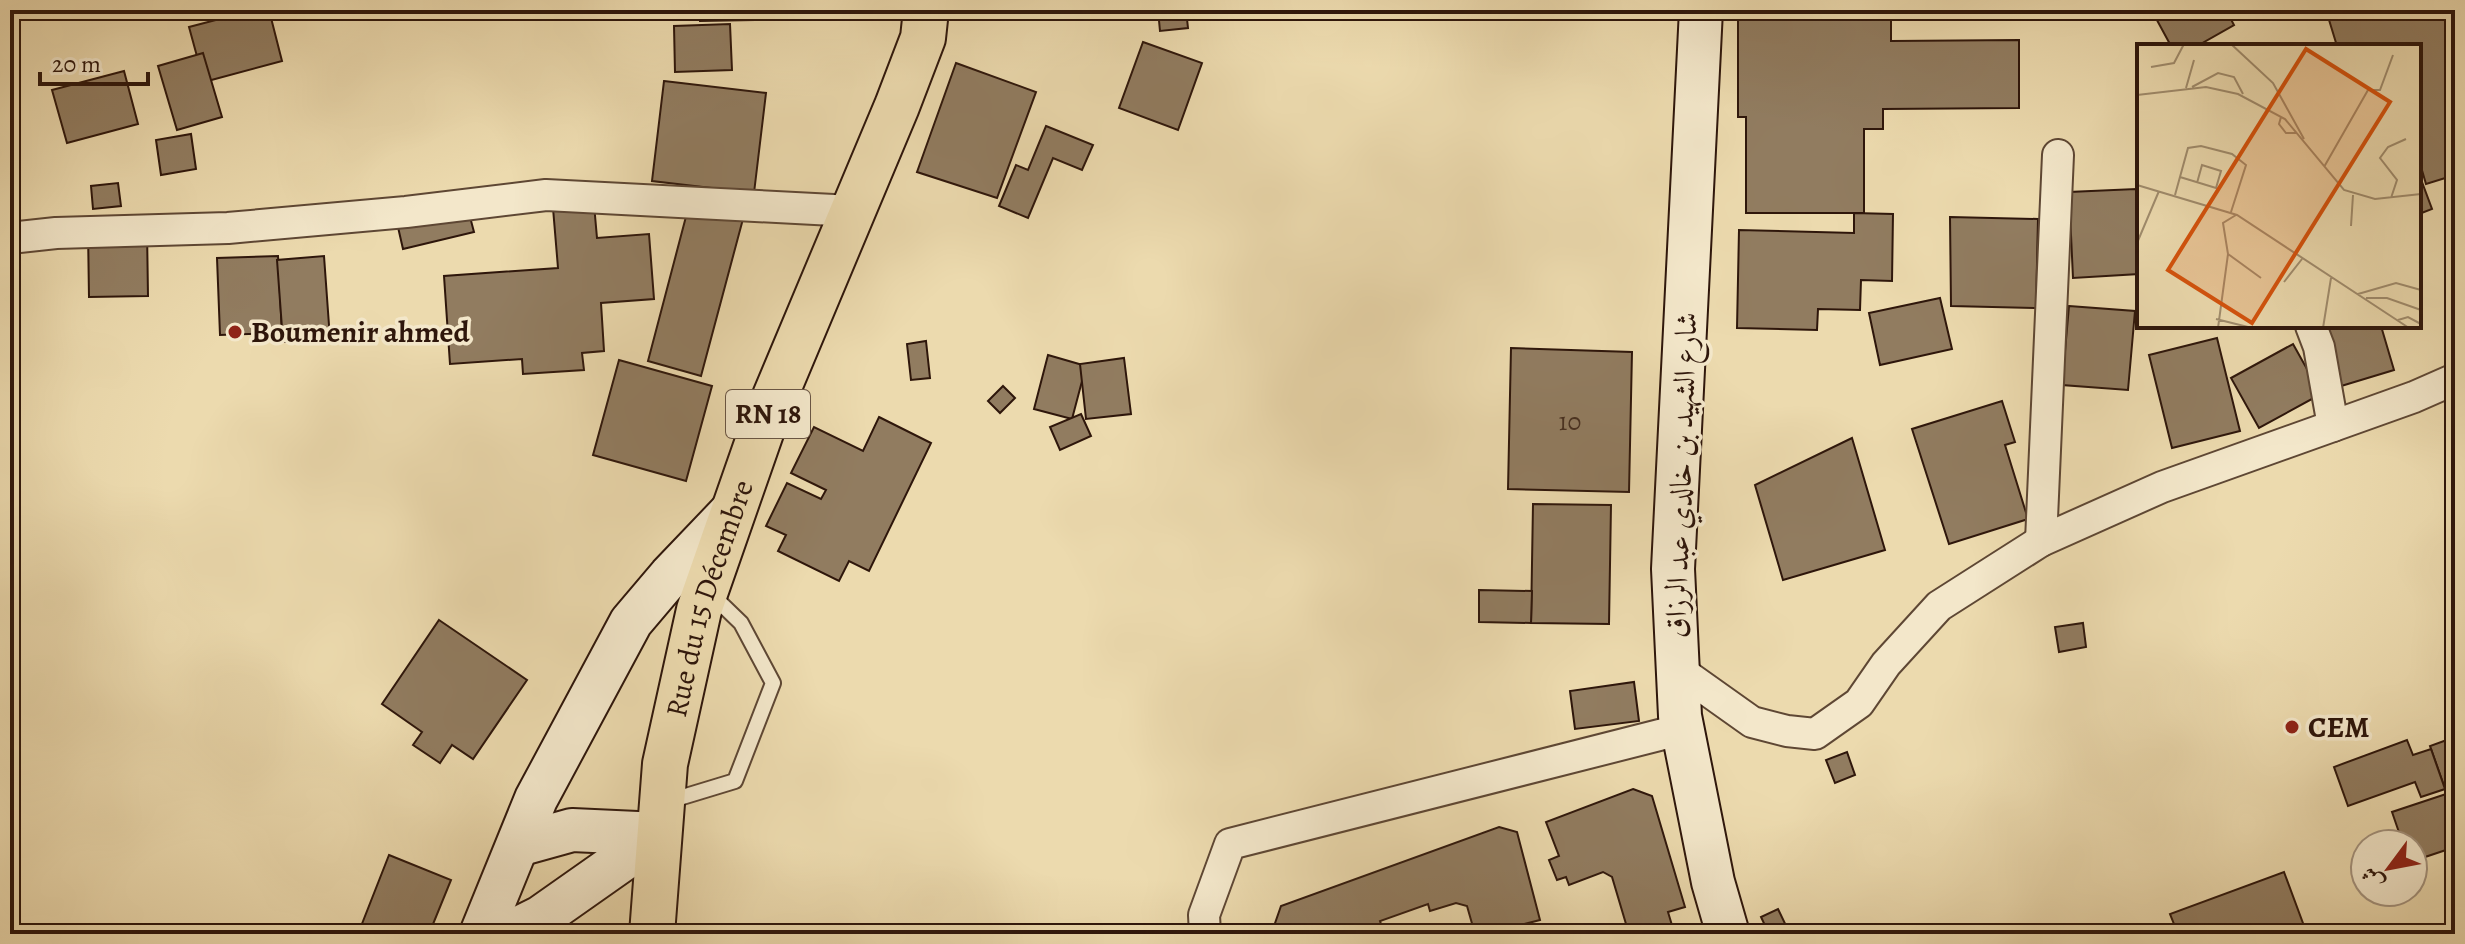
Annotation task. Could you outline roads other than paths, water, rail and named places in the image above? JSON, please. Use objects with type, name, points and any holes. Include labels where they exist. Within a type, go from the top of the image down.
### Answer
[{"type":"main road","name":"Rue du 15 Décembre","points":[[652,934],[665,764],[699,610],[766,418],[923,38],[926,10]]},
{"type":"main road","name":"شارع الشهيد بن خالدي عبد الرزاق","points":[[1701,10],[1673,569],[1676,668],[1683,729],[1713,882],[1728,934]]},
{"type":"main road","points":[[481,934],[536,799],[631,622],[734,509]]},
{"type":"main road","points":[[518,845],[572,830],[661,818]]},
{"type":"main road","points":[[507,934],[541,917],[661,818]]},
{"type":"street","points":[[2041,541],[2058,155]]},
{"type":"street","points":[[10,238],[56,233],[228,228],[406,212],[546,195],[853,211]]},
{"type":"street","points":[[2312,328],[2319,347],[2333,426]]},
{"type":"street","points":[[1676,668],[1752,722],[1815,734],[1859,703],[1886,664],[1939,606],[2041,541],[2162,487],[2455,379]]},
{"type":"street","points":[[1205,934],[1204,915],[1230,844],[1683,729]]},
{"type":"lane","points":[[661,818],[735,781],[773,683],[741,623],[706,589]]},
{"type":"place","name":"Boumenir ahmed","points":[[235,332]]},
{"type":"place","name":"CEM","points":[[2292,727]]}]
